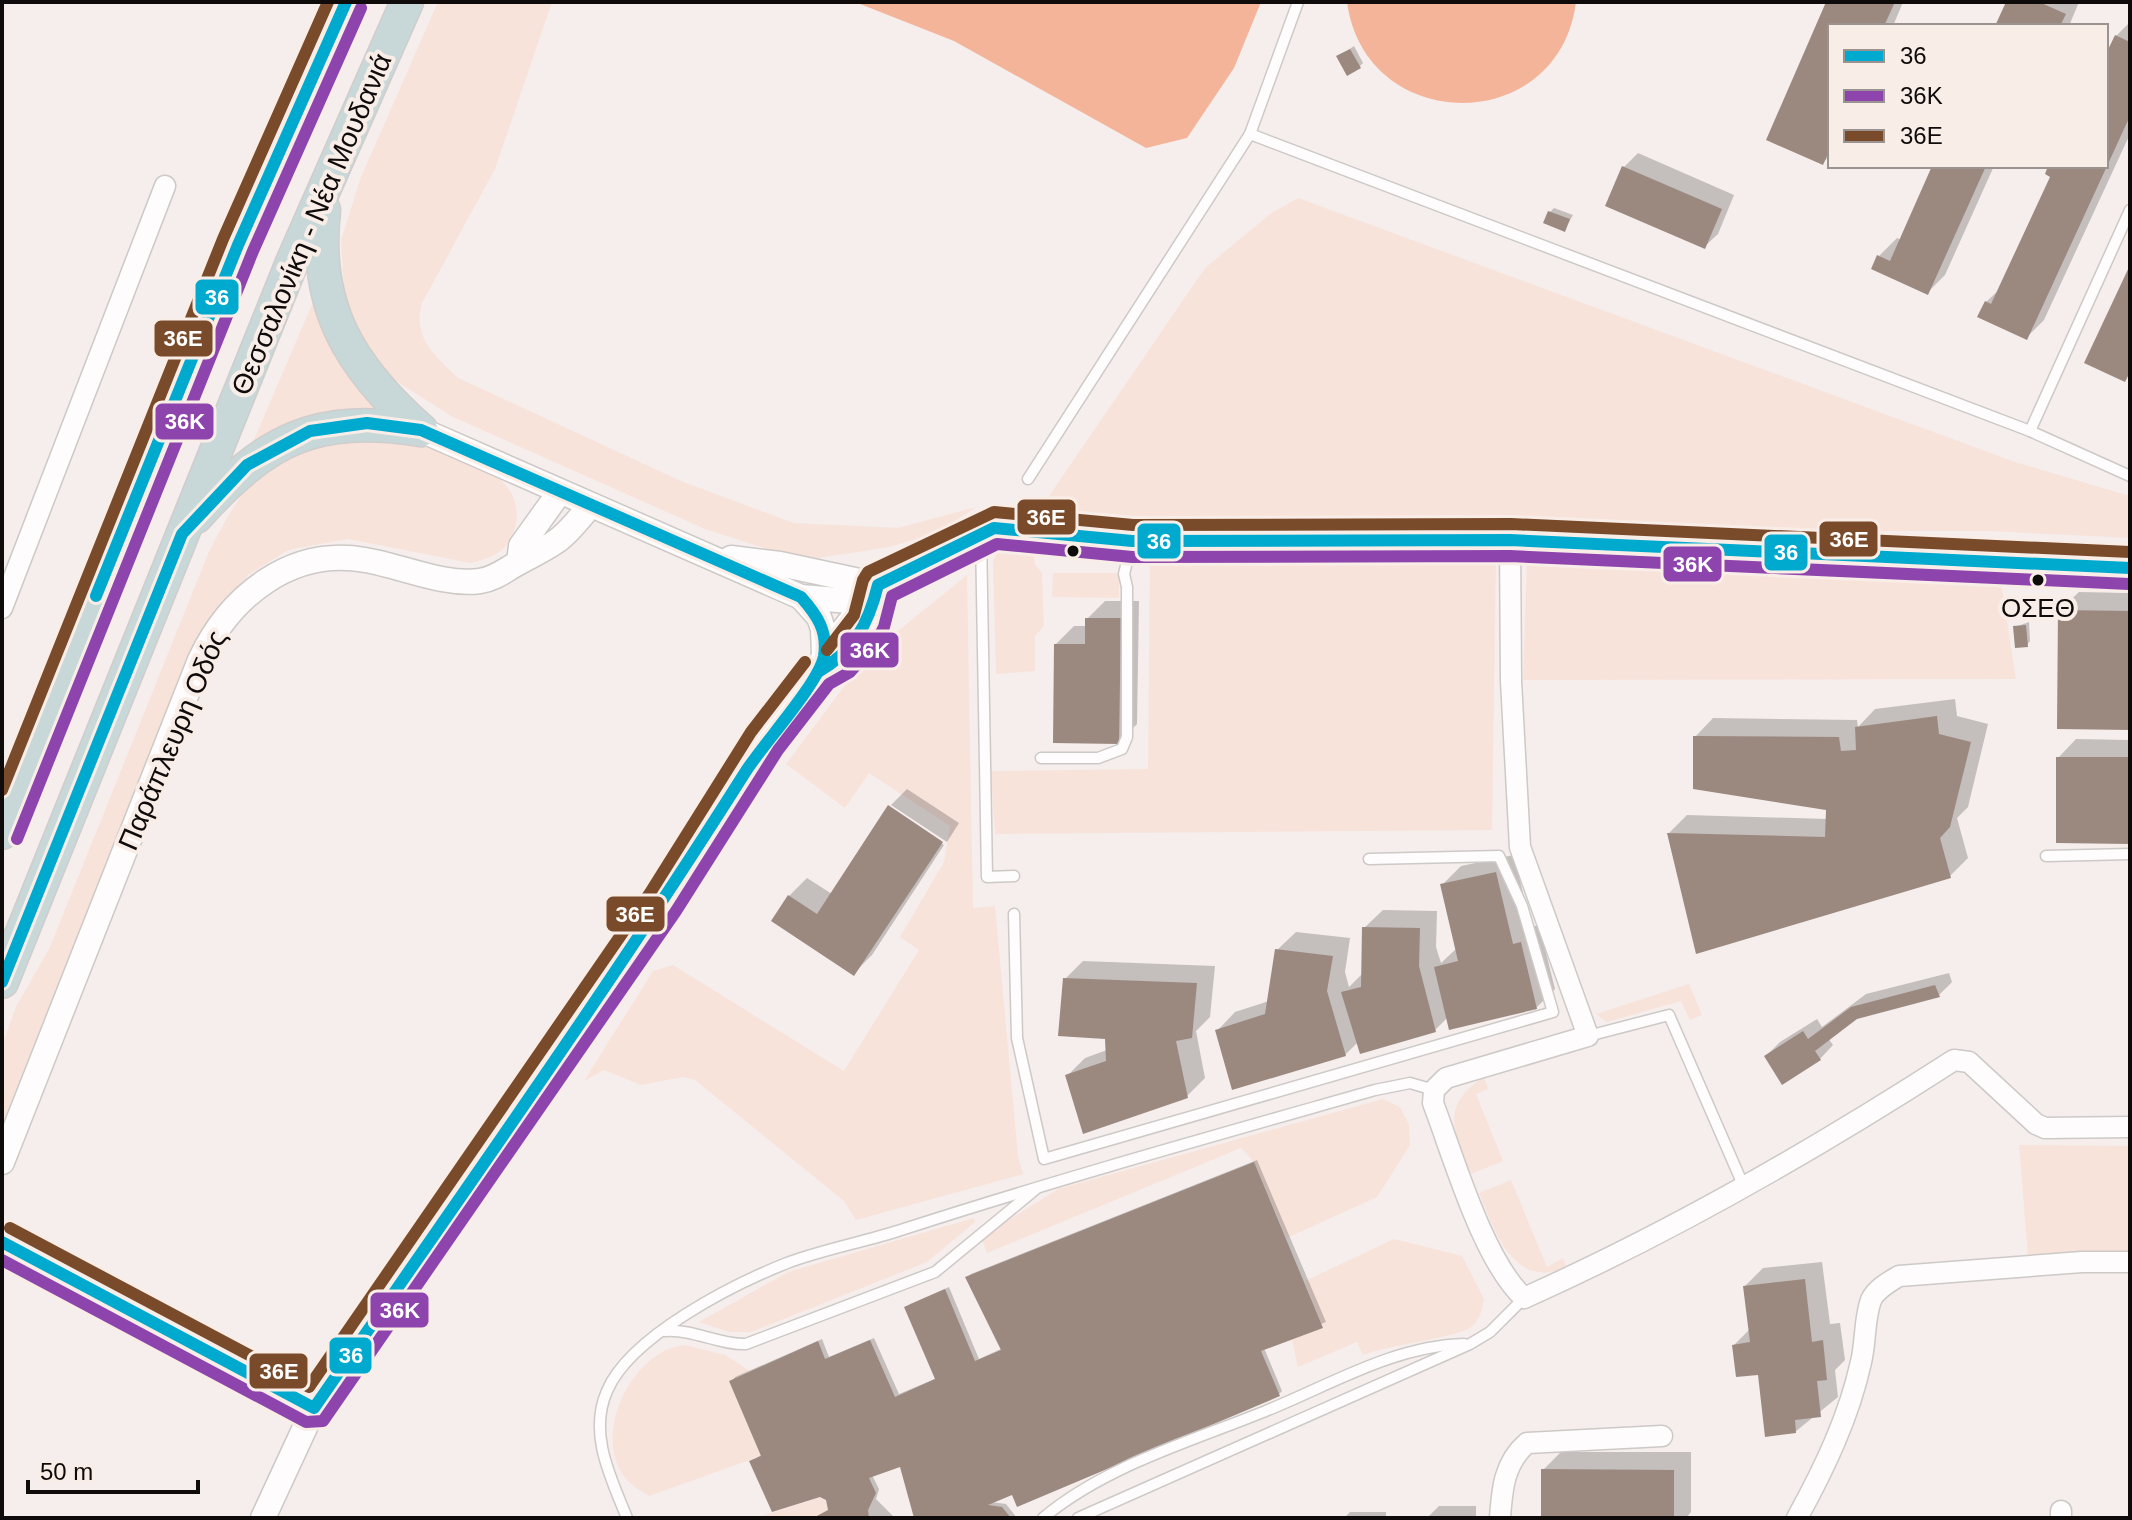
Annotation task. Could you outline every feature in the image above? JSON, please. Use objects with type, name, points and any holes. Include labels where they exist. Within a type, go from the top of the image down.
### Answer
[{"type":"highway","name":"Θεσσαλονίκη - Νέα Μουδανιά","points":[[2,833],[238,245],[346,2]]},
{"type":"highway","name":"Θεσσαλονίκη - Νέα Μουδανιά","points":[[2,982],[293,260],[327,190],[407,2]]},
{"type":"highway","points":[[327,190],[322,274],[330,309],[360,366],[421,430]]},
{"type":"highway","points":[[182,534],[247,465],[310,431],[367,423],[421,430]]},
{"type":"street","points":[[2,608],[165,186]]},
{"type":"street","points":[[421,430],[589,507],[712,556],[801,597],[850,601],[994,528],[1132,541],[1510,540],[2130,568]]},
{"type":"street","points":[[503,468],[524,494],[536,524]]},
{"type":"street","points":[[519,562],[521,546],[559,493]]},
{"type":"street","name":"Παράπλευρη Οδός","points":[[2,1162],[200,660],[229,610],[270,578],[310,561],[335,557],[366,560],[455,581],[476,582],[501,574],[551,548],[589,507]]},
{"type":"street","points":[[1510,540],[1511,681],[1520,847],[1588,1036],[1446,1078],[1434,1090],[1433,1103],[1500,1270],[1524,1298],[1634,1247],[1744,1187],[1954,1060],[1969,1062],[2036,1124],[2045,1128],[2130,1127]]},
{"type":"street","points":[[712,556],[780,564],[878,585]]},
{"type":"street","points":[[263,1518],[314,1408],[663,902],[765,741],[878,585]]},
{"type":"street","points":[[801,597],[819,617],[821,664]]},
{"type":"street","points":[[2,1242],[314,1408]]},
{"type":"street","points":[[1797,1518],[1821,1474],[1842,1421],[1861,1363],[1872,1298],[1882,1287],[1899,1276],[2082,1262],[2130,1262]]},
{"type":"street","points":[[1500,1518],[1506,1471],[1516,1453],[1527,1443],[1662,1436]]},
{"type":"lane","points":[[1028,479],[1250,134],[1298,2]]},
{"type":"lane","points":[[1250,134],[2030,431],[2130,476]]},
{"type":"lane","points":[[2030,431],[2130,210]]},
{"type":"lane","points":[[981,534],[987,877],[1014,876]]},
{"type":"lane","points":[[1041,758],[1098,758],[1122,749],[1127,722],[1127,587],[1124,574],[1132,541]]},
{"type":"lane","points":[[2046,856],[2130,854]]},
{"type":"lane","points":[[1014,914],[1017,1038],[1044,1159],[1553,1012],[1522,906],[1499,856],[1369,859]]},
{"type":"lane","points":[[1588,1036],[1669,1015],[1744,1187]]},
{"type":"lane","points":[[627,1518],[604,1461],[598,1424],[607,1390],[629,1359],[663,1331],[710,1301],[788,1263],[1043,1184],[1375,1090],[1410,1083],[1434,1090]]},
{"type":"lane","points":[[663,1331],[689,1331],[735,1344],[746,1344],[935,1272],[980,1231],[1043,1184]]},
{"type":"lane","points":[[1078,1518],[1470,1344],[1490,1332],[1524,1298]]},
{"type":"lane","points":[[1043,1518],[1087,1487],[1386,1358],[1447,1345],[1470,1344]]},
{"type":"shaded area","points":[[438,2],[552,2],[495,169],[422,303],[420,326],[423,336],[434,354],[458,378],[683,482],[794,523],[898,528],[976,507],[939,532],[889,547],[818,558],[773,551],[705,529],[453,417],[391,378],[375,361],[350,313],[344,291],[341,240],[361,177]]},
{"type":"shaded area","points":[[855,2],[1261,2],[1234,68],[1187,138],[1146,148],[954,41]]},
{"type":"shaded area","points":[[1347,2],[1576,2],[1562,46],[1536,78],[1501,97],[1462,103],[1423,96],[1388,78],[1361,46]]},
{"type":"shaded area","points":[[1298,198],[2015,462],[2130,496],[2130,538],[1989,531],[1263,531],[1064,523],[1049,496],[1205,268],[1270,214]]},
{"type":"shaded area","points":[[316,295],[391,411],[353,409],[317,416],[283,430],[250,449]]},
{"type":"shaded area","points":[[392,432],[454,453],[494,474],[509,489],[516,506],[515,528],[509,542],[485,559],[470,563],[348,539],[288,550],[248,575],[218,612],[2,1131],[2,1045],[16,1007],[50,947],[208,554],[222,527],[241,496],[275,459],[313,445]]},
{"type":"shaded area","points":[[997,553],[1034,553],[1035,565],[1042,573],[1044,626],[1035,636],[1035,671],[996,674],[993,561]]},
{"type":"shaded area","points":[[1150,556],[1496,558],[1492,830],[995,834],[991,771],[1148,769]]},
{"type":"shaded area","points":[[1527,560],[1743,561],[2001,583],[2016,679],[1523,680]]},
{"type":"shaded area","points":[[1053,573],[1119,573],[1119,598],[1052,597]]},
{"type":"shaded area","points":[[967,575],[973,908],[995,906],[1018,1156],[1023,1174],[856,1220],[844,1201],[695,1080],[683,1077],[641,1085],[604,1070],[584,1081],[653,971],[673,965],[844,1071],[919,950],[900,937],[944,862],[950,826],[869,773],[845,808],[786,764],[854,673],[877,648]]},
{"type":"shaded area","points":[[1689,984],[1702,1015],[1690,1020],[1681,1001],[1607,1022],[1596,1014]]},
{"type":"shaded area","points":[[1484,1077],[1488,1089],[1476,1094],[1503,1161],[1471,1174],[1454,1121],[1461,1099]]},
{"type":"shaded area","points":[[1383,1099],[1400,1107],[1409,1125],[1410,1145],[1377,1197],[1287,1238],[1254,1162],[1241,1148],[987,1253],[981,1237],[1058,1189]]},
{"type":"shaded area","points":[[2019,1145],[2130,1146],[2130,1256],[2028,1257]]},
{"type":"shaded area","points":[[1511,1180],[1547,1267],[1563,1258],[1566,1267],[1548,1272],[1533,1271],[1520,1264],[1499,1239],[1479,1193]]},
{"type":"shaded area","points":[[974,1218],[975,1222],[927,1262],[751,1332],[729,1332],[699,1322],[788,1272]]},
{"type":"shaded area","points":[[1394,1239],[1462,1256],[1484,1299],[1477,1321],[1452,1335],[1363,1355],[1357,1342],[1298,1367],[1292,1340],[1323,1328],[1305,1281]]},
{"type":"shaded area","points":[[685,1345],[725,1355],[750,1371],[729,1381],[761,1456],[649,1496],[629,1482],[617,1464],[613,1444],[614,1422],[621,1400],[633,1379],[665,1351]]},
{"type":"shaded area","points":[[820,1497],[826,1500],[828,1510],[814,1518],[756,1518]]},
{"type":"building","points":[[1826,2],[1895,2],[1885,24],[1828,24],[1828,154],[1823,165],[1766,140]]},
{"type":"building","points":[[2006,2],[2039,2],[2066,14],[2061,24],[1996,24]]},
{"type":"building","points":[[2115,35],[2130,42],[2130,116],[2108,164],[2108,50]]},
{"type":"building","points":[[1350,49],[1361,68],[1347,76],[1336,56]]},
{"type":"building","points":[[1622,166],[1722,209],[1705,249],[1605,206]]},
{"type":"building","points":[[1931,168],[1985,168],[1928,295],[1871,269],[1877,255],[1890,261]]},
{"type":"building","points":[[2047,168],[2106,168],[2027,340],[1977,317],[1985,301],[1991,304],[2050,177],[2045,174]]},
{"type":"building","points":[[1548,211],[1570,219],[1565,232],[1543,223]]},
{"type":"building","points":[[2130,265],[2130,372],[2125,382],[2084,363]]},
{"type":"building","points":[[2058,610],[2130,611],[2130,730],[2057,729]]},
{"type":"building","points":[[1085,618],[1121,618],[1119,744],[1053,743],[1054,644],[1085,644]]},
{"type":"building","points":[[2026,625],[2028,647],[2015,648],[2013,626]]},
{"type":"building","points":[[1937,716],[1939,734],[1971,742],[1950,827],[1940,838],[1951,878],[1696,954],[1667,833],[1825,837],[1826,810],[1693,789],[1693,736],[1839,737],[1841,751],[1856,750],[1855,727]]},
{"type":"building","points":[[2056,757],[2130,757],[2130,844],[2056,843]]},
{"type":"building","points":[[888,805],[943,842],[854,976],[771,921],[788,895],[817,914]]},
{"type":"building","points":[[1496,872],[1513,944],[1521,942],[1537,1009],[1449,1030],[1434,967],[1458,961],[1440,884]]},
{"type":"building","points":[[1362,927],[1420,928],[1419,966],[1436,1032],[1360,1054],[1341,992],[1361,987]]},
{"type":"building","points":[[1275,949],[1333,956],[1327,991],[1346,1056],[1232,1090],[1215,1030],[1265,1014]]},
{"type":"building","points":[[1063,978],[1197,983],[1192,1038],[1176,1041],[1188,1098],[1083,1134],[1065,1075],[1106,1061],[1105,1039],[1058,1036]]},
{"type":"building","points":[[1935,985],[1940,997],[1857,1019],[1815,1051],[1821,1060],[1782,1085],[1764,1056],[1803,1031],[1808,1039],[1851,1007]]},
{"type":"building","points":[[1254,1162],[1323,1328],[1261,1351],[1280,1396],[1017,1507],[1012,1495],[988,1505],[1002,1507],[1011,1518],[914,1518],[900,1467],[869,1478],[876,1493],[868,1510],[869,1518],[813,1518],[828,1510],[826,1500],[820,1497],[772,1512],[749,1461],[761,1456],[729,1381],[818,1341],[825,1359],[870,1340],[895,1397],[935,1379],[904,1307],[945,1289],[975,1361],[1001,1350],[965,1277]]},
{"type":"building","points":[[1805,1279],[1812,1342],[1823,1340],[1827,1380],[1817,1381],[1821,1417],[1795,1420],[1796,1433],[1765,1437],[1758,1375],[1736,1377],[1732,1345],[1750,1342],[1743,1286]]},
{"type":"building","points":[[1541,1469],[1674,1470],[1674,1518],[1541,1518]]},
{"type":"transit line","name":"36Ε","points":[[2,790],[223,239],[328,2]]},
{"type":"transit line","name":"36","points":[[96,596],[238,245],[346,2]]},
{"type":"transit line","name":"36Κ","points":[[17,839],[253,251],[361,8]]},
{"type":"transit line","name":"36","points":[[2,982],[182,534],[247,465],[310,431],[367,423],[421,430],[801,597],[820,624],[824,656],[812,681],[746,771],[588,1012],[314,1408],[2,1242]]},
{"type":"transit line","name":"36Ε","points":[[827,650],[854,615],[868,572],[994,512],[1133,525],[1511,524],[2130,552]]},
{"type":"transit line","name":"36","points":[[818,672],[831,664],[858,636],[878,585],[994,528],[1132,541],[1510,540],[2130,568]]},
{"type":"transit line","name":"36Κ","points":[[2,1260],[306,1422],[323,1421],[676,911],[778,750],[829,684],[850,672],[875,644],[884,627],[892,596],[997,544],[1132,557],[1510,556],[2129,584]]},
{"type":"transit line","name":"36Ε","points":[[10,1228],[309,1387],[650,893],[751,732],[805,662]]},
{"type":"place","name":"ΟΣΕΘ","points":[[2038,580]]}]
